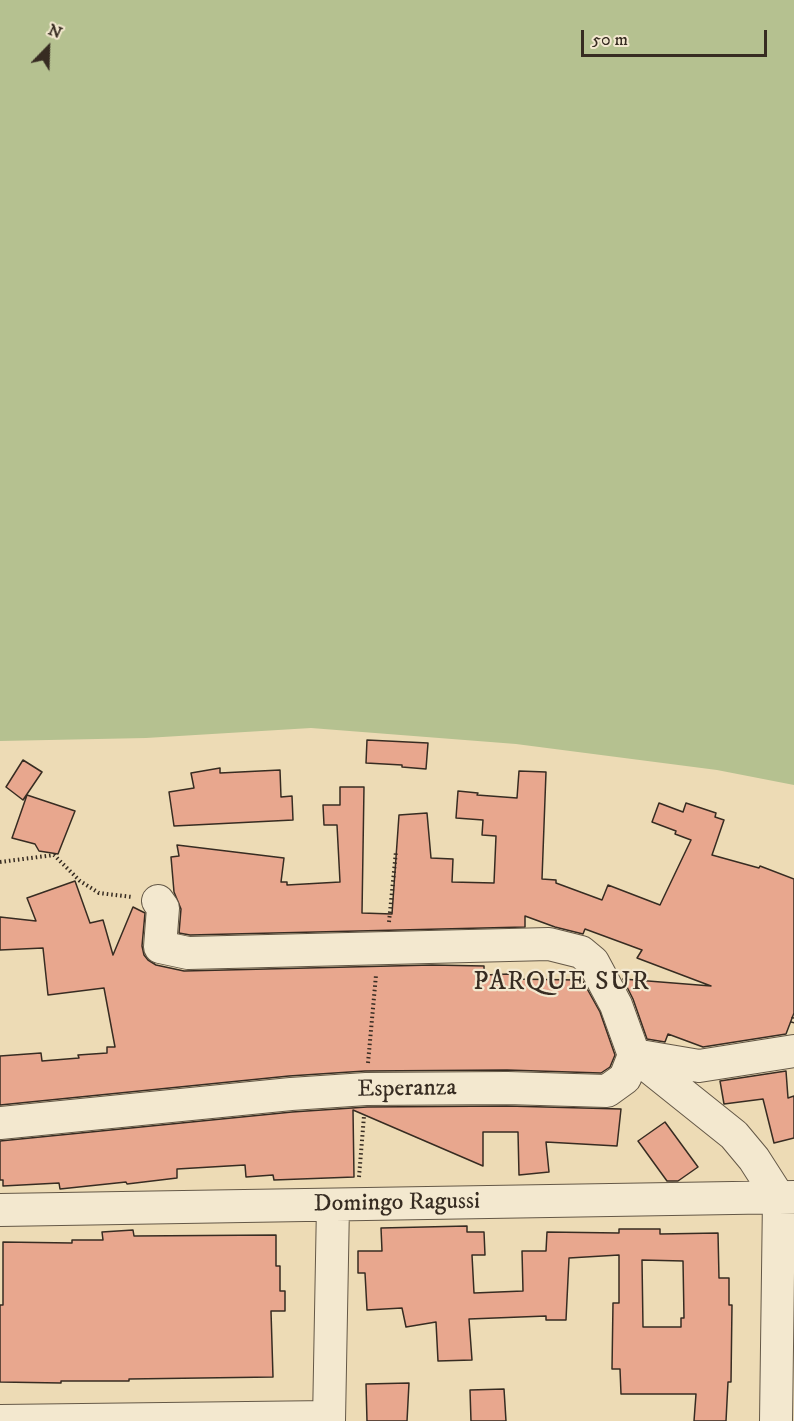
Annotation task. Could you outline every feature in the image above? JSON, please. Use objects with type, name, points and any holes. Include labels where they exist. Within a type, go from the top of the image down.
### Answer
[{"type":"street","points":[[158,901],[163,908],[160,947],[188,953],[382,950],[549,944],[581,952],[593,962],[616,1005],[634,1055],[734,1135],[787,1198],[776,1421]]},
{"type":"street","points":[[634,1055],[699,1066],[794,1051]]},
{"type":"street","name":"Esperanza","points":[[0,1123],[291,1094],[366,1089],[607,1090],[625,1078],[634,1055]]},
{"type":"street","name":"Domingo Ragussi","points":[[0,1210],[787,1198]]},
{"type":"street","points":[[0,1421],[329,1419],[345,1205]]},
{"type":"path","points":[[345,1205],[366,1089],[396,851]]},
{"type":"path","points":[[0,862],[54,855],[80,881],[99,893],[158,901]]},
{"type":"green space","points":[[0,0],[794,0],[794,785],[717,770],[516,744],[311,728],[146,738],[0,741]]},
{"type":"building","points":[[367,740],[428,743],[426,769],[366,763]]},
{"type":"building","points":[[23,760],[42,772],[23,800],[6,787]]},
{"type":"building","points":[[220,768],[220,773],[280,770],[281,797],[292,796],[293,820],[174,826],[169,792],[194,788],[191,773]]},
{"type":"building","points":[[519,771],[546,772],[542,879],[556,880],[556,883],[602,900],[608,885],[660,905],[691,840],[675,834],[676,831],[652,822],[659,803],[683,812],[686,803],[716,813],[715,817],[724,820],[712,855],[759,868],[760,866],[794,879],[794,1013],[786,1034],[703,1047],[668,1034],[665,1042],[647,1039],[633,999],[623,979],[711,986],[637,958],[642,950],[585,929],[583,934],[525,916],[525,927],[190,935],[179,933],[181,909],[174,892],[171,857],[179,856],[177,845],[284,858],[281,882],[287,882],[287,885],[340,882],[337,825],[324,825],[323,805],[340,805],[340,787],[364,787],[362,913],[392,914],[399,815],[427,813],[431,858],[453,859],[452,882],[494,883],[496,836],[482,835],[483,820],[456,818],[458,791],[517,798]]},
{"type":"building","points":[[27,795],[75,811],[58,854],[39,851],[35,844],[12,838]]},
{"type":"building","points":[[75,881],[90,923],[103,920],[113,955],[133,907],[145,913],[142,946],[144,955],[156,965],[184,971],[432,965],[484,966],[484,975],[510,974],[510,979],[578,980],[580,976],[600,1012],[615,1055],[610,1067],[601,1073],[507,1070],[365,1071],[289,1076],[0,1105],[0,1056],[41,1053],[42,1061],[107,1053],[107,1047],[115,1047],[104,988],[48,995],[43,948],[0,950],[0,917],[36,921],[27,898]]},
{"type":"building","points":[[786,1071],[788,1098],[794,1096],[794,1138],[774,1143],[763,1099],[724,1104],[720,1081]]},
{"type":"building","points":[[507,1106],[621,1109],[617,1146],[546,1142],[549,1172],[519,1175],[518,1132],[483,1132],[483,1166],[353,1110],[354,1177],[274,1180],[273,1175],[246,1177],[245,1165],[177,1169],[177,1178],[60,1189],[59,1183],[3,1186],[3,1180],[0,1180],[0,1141],[292,1112],[367,1107]]},
{"type":"building","points":[[665,1122],[698,1167],[678,1181],[667,1181],[638,1141]]},
{"type":"building","points":[[467,1226],[467,1232],[484,1232],[485,1255],[472,1255],[474,1293],[523,1291],[522,1251],[546,1251],[547,1232],[619,1233],[619,1229],[660,1229],[660,1234],[718,1233],[719,1278],[729,1278],[729,1305],[732,1305],[731,1382],[728,1382],[726,1421],[694,1421],[696,1394],[621,1394],[620,1369],[612,1369],[613,1303],[619,1303],[619,1255],[569,1258],[566,1320],[546,1320],[546,1316],[469,1319],[472,1360],[438,1361],[436,1322],[406,1327],[402,1308],[367,1310],[365,1273],[358,1273],[358,1251],[382,1251],[381,1228]],"holes":[[[642,1260],[683,1261],[684,1318],[681,1318],[681,1327],[643,1327]]]},
{"type":"building","points":[[133,1230],[134,1236],[276,1235],[276,1266],[280,1266],[280,1291],[285,1291],[285,1311],[271,1311],[273,1377],[129,1379],[129,1381],[61,1381],[61,1383],[0,1382],[3,1242],[72,1243],[72,1240],[103,1240],[102,1232]]},
{"type":"building","points":[[409,1383],[407,1421],[367,1421],[366,1384]]},
{"type":"building","points":[[504,1389],[506,1421],[471,1421],[470,1390]]},
{"type":"district","name":"PARQUE SUR","points":[[562,984]]}]
